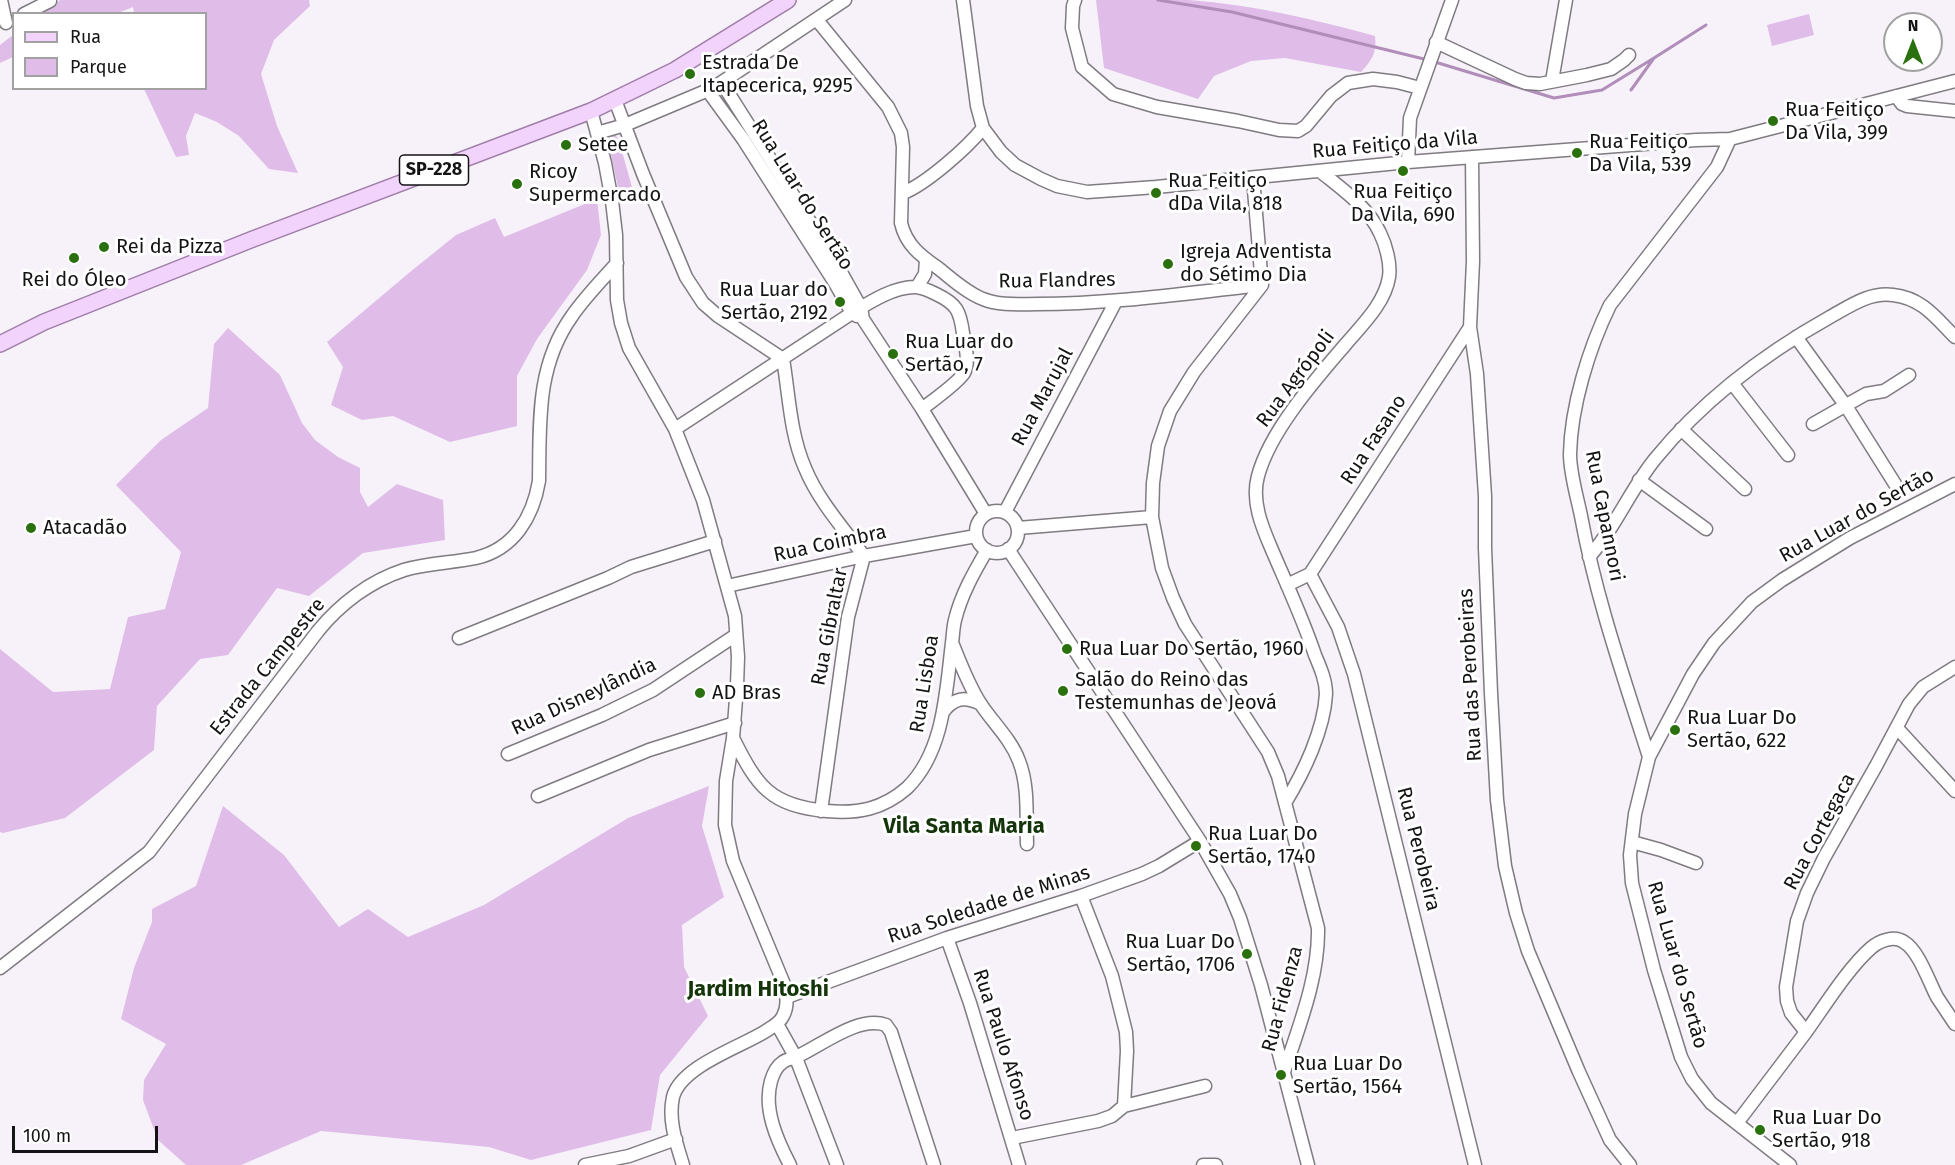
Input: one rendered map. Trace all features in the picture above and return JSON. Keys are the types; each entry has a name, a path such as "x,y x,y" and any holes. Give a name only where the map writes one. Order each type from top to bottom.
{"main road":[{"name":"SP-228","path":"0,344 44,322 280,228 591,111 675,70 788,0"},
{"name":"SP-228","path":"0,335 44,322"}],"street":[{"path":"1,0 7,24"},
{"path":"597,133 625,125 722,83 845,0"},
{"name":"Rua Feitiço da Vila","path":"963,0 977,106 984,128 1001,152 1015,165 1057,186 1087,192 1408,162 1730,139 1862,105 1899,100"},
{"path":"1075,0 1072,28 1082,67 1113,94 1157,108 1279,130 1298,131 1306,126 1331,96 1348,83 1373,79 1420,88"},
{"path":"1408,162 1410,118 1450,0"},
{"path":"1552,81 1566,0"},
{"path":"28,12 50,1"},
{"name":"Rua Flandres","path":"817,20 888,107 896,121 903,147 901,223 903,234 911,247 926,260 982,299 995,303 1061,304 1262,285"},
{"path":"1436,42 1515,79 1540,84 1611,69 1629,55"},
{"path":"1899,100 1955,81"},
{"name":"Rua Luar do Sertão","path":"722,83 763,159"},
{"name":"Rua Luar do Sertão","path":"708,90 763,159 833,258 859,314 922,409 986,514"},
{"path":"615,100 686,277 703,303 718,316 783,359"},
{"path":"1899,100 1907,106 1955,111"},
{"path":"591,111 605,163 612,201 616,235 617,300 621,323 629,348 675,429 703,500 735,616 737,686 735,723 724,811 728,842 746,894 784,984 786,997 786,1008 777,1024 695,1069 685,1077 674,1094 671,1108 672,1125 683,1165"},
{"path":"903,192 917,186 984,128"},
{"name":"Rua Capannori","path":"1649,757 1589,557 1570,454 1575,404 1602,322 1610,305 1717,167 1730,139"},
{"name":"Rua das Perobeiras","path":"1472,157 1473,261 1470,327 1477,374 1484,484 1497,800 1505,866 1528,951 1574,1062 1610,1140 1630,1165"},
{"name":"Rua Agrópoli","path":"1285,803 1299,780 1323,719 1326,692 1324,678 1306,627 1264,533 1257,510 1257,478 1262,462 1286,419 1373,312 1385,290 1389,276 1388,258 1380,232 1360,205 1321,171"},
{"path":"1253,178 1262,285"},
{"path":"917,287 925,273 926,260"},
{"name":"Estrada Campestre","path":"0,968 149,852 330,616 369,586 402,571 494,552 510,541 522,528 534,503 539,481 540,402 545,375 554,348 572,316 617,263"},
{"name":"Rua Fidenza","path":"1262,285 1194,372 1170,411 1158,446 1153,483 1152,517 1162,568 1181,615 1200,649 1268,752 1278,776 1318,928 1318,948 1310,989 1284,1072"},
{"path":"953,304 959,297 961,286"},
{"path":"675,429 783,359 896,291 917,287 926,289 953,304 961,320 966,358 966,367 961,378 922,409"},
{"path":"1589,557 1608,534 1640,480 1682,429 1732,383 1763,358 1796,337 1865,298 1889,294 1923,304 1955,337"},
{"name":"Rua Marujal","path":"1005,512 1116,300"},
{"name":"Rua Fasano","path":"1310,574 1470,327"},
{"path":"1796,337 1845,406 1895,483"},
{"name":"Rua Gibraltar","path":"783,359 796,444 804,466 812,483 864,556 848,617 821,811"},
{"path":"1813,424 1866,394 1884,391 1909,375"},
{"path":"1732,383 1788,455"},
{"path":"1682,429 1745,489"},
{"path":"1640,480 1706,530"},
{"name":"Rua Luar do Sertão","path":"1790,1165 1711,1103 1692,1079 1681,1057 1654,970 1632,884 1630,855 1635,814 1649,757 1693,674 1714,643 1752,602 1782,580 1850,538 1955,484"},
{"path":"995,511 1005,512 1012,517 1018,528 1016,540 1008,549 998,552 987,550 976,536 976,528 986,514 995,511"},
{"path":"1018,528 1152,517"},
{"name":"Rua Coimbra","path":"727,586 864,556 976,536"},
{"path":"459,638 631,567 715,541"},
{"path":"1008,549 1200,841 1230,894 1262,985 1308,1165"},
{"name":"Rua Lisboa","path":"733,738 758,782 772,796 790,805 843,813 879,807 899,795 919,774 931,754 942,714 954,621 971,576 987,550"},
{"path":"1287,585 1310,574"},
{"name":"Rua Perobeira","path":"1310,574 1338,627 1354,674 1475,1165"},
{"name":"Rua Disneylândia","path":"508,754 602,715 653,690 736,634"},
{"path":"952,644 981,704 1020,762 1026,801 1027,844"},
{"name":"Rua Cortegaca","path":"1806,1032 1791,1013 1786,1000 1785,987 1797,921 1807,892 1909,704 1923,687 1955,667"},
{"path":"942,714 952,701 962,698 981,704"},
{"path":"538,796 649,750 735,723"},
{"path":"1897,728 1955,790"},
{"name":"Rua Soledade de Minas","path":"786,997 946,938 1081,896 1142,874 1200,841"},
{"path":"1632,842 1696,863"},
{"path":"1081,896 1112,976 1125,1032 1127,1051 1124,1106"},
{"name":"Rua Paulo Afonso","path":"946,938 970,1003 1019,1165"},
{"path":"1737,1123 1858,961 1872,947 1884,940 1895,939 1904,942 1913,951 1955,1024"},
{"path":"790,1165 778,1141 770,1110 768,1092 771,1078 777,1067 842,1032 875,1023 886,1025 891,1032 934,1165"},
{"path":"777,1024 837,1165"},
{"path":"1012,1138 1098,1121 1112,1116 1124,1106 1205,1086"},
{"path":"585,1165 629,1156 676,1139"},
{"path":"1204,1165 1216,1165"}],"green space":[{"path":"60,0 309,0 310,6 274,40 261,74 277,126 298,173 269,169 239,136 217,122 195,113 186,136 189,155 176,157 144,90 207,90 207,12 134,12 133,7 120,12 45,12"},
{"path":"1096,0 1189,0 1260,9 1375,36 1375,47 1371,60 1361,72 1285,58 1251,61 1214,76 1198,99 1104,68"},
{"path":"1809,14 1814,35 1772,46 1767,25"},
{"path":"12,36 12,57 0,63 0,45"},
{"path":"615,134 632,187 619,192 608,141 609,136"},
{"path":"597,199 601,235 587,270 537,339 517,376 517,426 450,442 393,416 362,420 331,405 343,367 327,342 456,235 495,218 504,237"},
{"path":"228,328 280,375 302,423 315,440 338,457 360,468 360,492 368,507 397,484 443,500 445,540 363,553 309,596 277,588 228,655 200,659 157,706 154,750 65,818 0,832 0,649 53,692 110,689 128,617 165,609 181,552 116,485 161,440 208,408 214,344"},
{"path":"709,786 702,826 724,897 682,925 684,967 708,1016 660,1075 651,1130 531,1160 489,1147 321,1131 241,1165 186,1165 158,1140 143,1100 144,1080 166,1044 121,1019 134,968 152,922 152,909 196,886 223,806 284,855 339,927 368,909 408,937 484,905 628,818"}],"waterway":[{"path":"1158,0 1232,12 1428,60"},
{"path":"1631,90 1654,58 1706,25"},
{"path":"1435,62 1554,98 1602,90 1654,58"}],"place":[{"name":"Estrada De Itapecerica, 9295","path":"690,74"},
{"name":"Rua Feitiço Da Vila, 399","path":"1773,121"},
{"name":"Setee","path":"566,145"},
{"name":"Rua Feitiço Da Vila, 539","path":"1577,153"},
{"name":"Rua Feitiço Da Vila, 690","path":"1403,171"},
{"name":"Ricoy Supermercado","path":"517,184"},
{"name":"Rua Feitiço dDa Vila, 818","path":"1156,193"},
{"name":"Rei da Pizza","path":"104,247"},
{"name":"Rei do Óleo","path":"74,258"},
{"name":"Igreja Adventista do Sétimo Dia","path":"1168,264"},
{"name":"Rua Luar do Sertão, 2192","path":"840,302"},
{"name":"Rua Luar do Sertão, 7","path":"893,354"},
{"name":"Atacadão","path":"31,528"},
{"name":"Rua Luar Do Sertão, 1960","path":"1067,649"},
{"name":"Salão do Reino das Testemunhas de Jeová","path":"1063,691"},
{"name":"AD Bras","path":"700,693"},
{"name":"Rua Luar Do Sertão, 622","path":"1675,730"},
{"name":"Rua Luar Do Sertão, 1740","path":"1196,846"},
{"name":"Rua Luar Do Sertão, 1706","path":"1247,954"},
{"name":"Rua Luar Do Sertão, 1564","path":"1281,1075"},
{"name":"Rua Luar Do Sertão, 918","path":"1760,1130"}],"district":[{"name":"Vila Santa Maria","path":"964,827"},
{"name":"Jardim Hitoshi","path":"758,990"}]}
